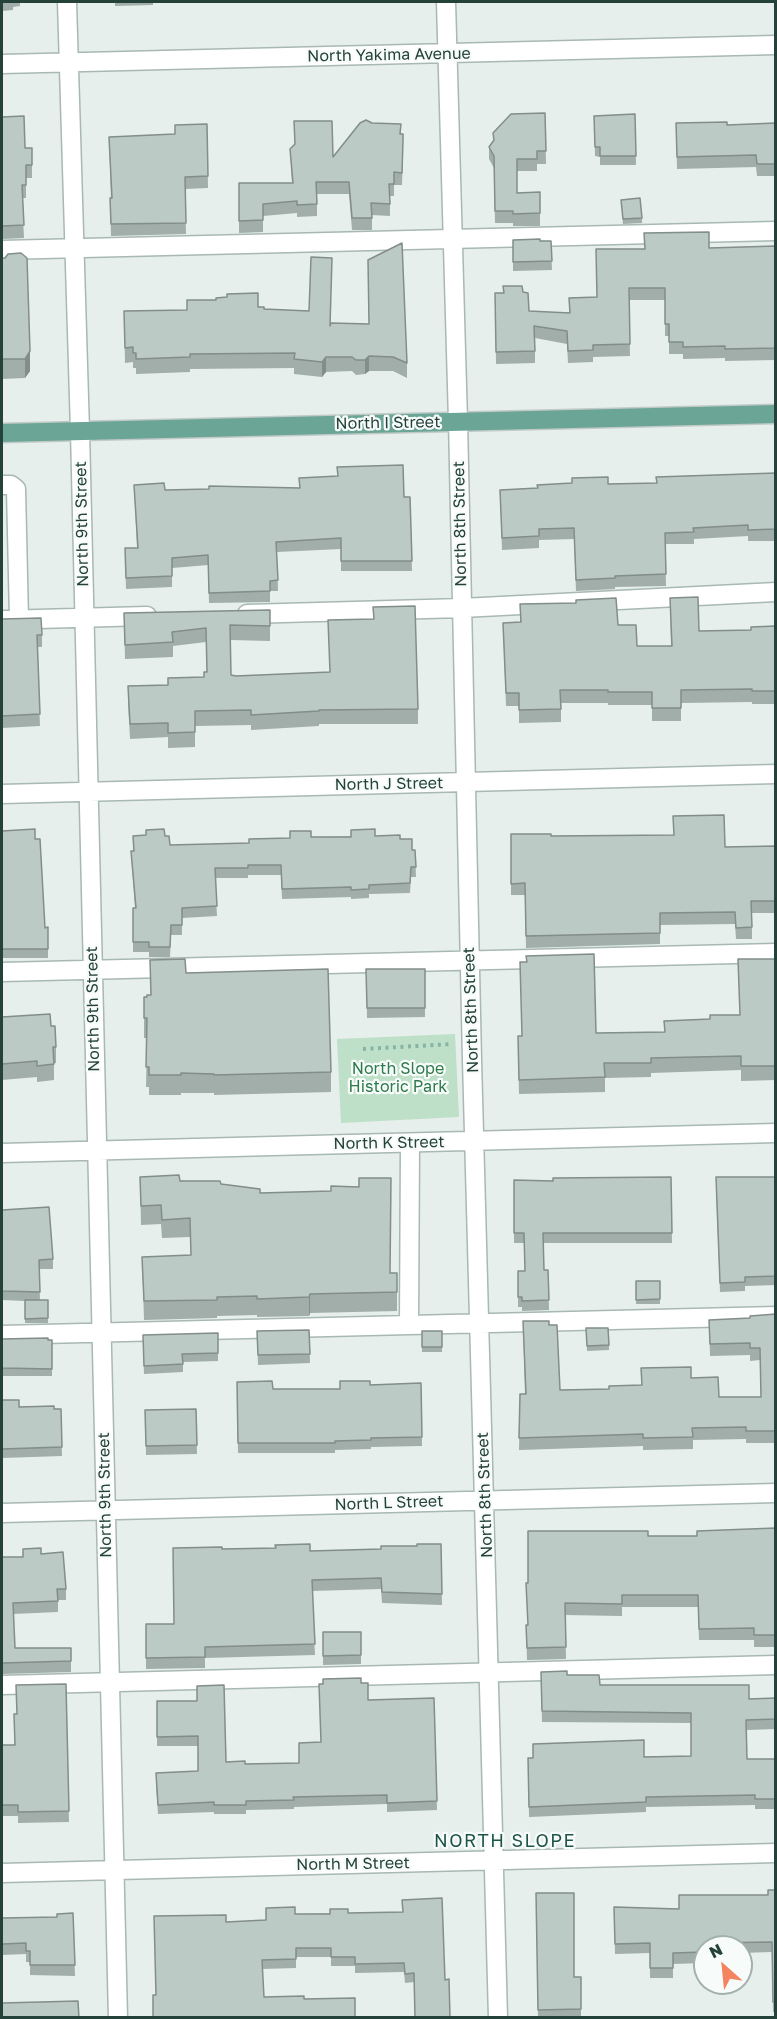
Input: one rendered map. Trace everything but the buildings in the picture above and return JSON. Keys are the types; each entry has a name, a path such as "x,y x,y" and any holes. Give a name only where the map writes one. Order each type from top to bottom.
{"main road":[{"name":"North I Street","path":"2,433 776,414"}],"street":[{"name":"North 9th Street","path":"67,2 80,431 118,2018"},
{"name":"North 8th Street","path":"446,2 458,421 471,1043 498,2018"},
{"name":"North Yakima Avenue","path":"2,64 776,45"},
{"path":"2,250 776,231"},
{"path":"2,485 11,485 16,489 10,620 166,616"},
{"path":"225,614 462,608 776,592"},
{"name":"North J Street","path":"2,794 776,774"},
{"path":"2,972 776,953"},
{"name":"North K Street","path":"2,1153 776,1133"},
{"path":"409,1325 410,1143"},
{"path":"2,1335 776,1316"},
{"name":"North L Street","path":"2,1513 776,1493"},
{"path":"2,1684 776,1665"},
{"name":"North M Street","path":"2,1873 776,1852"}],"path":[{"path":"363,1049 471,1043"}],"green space":[{"name":"North Slope Historic Park","path":"455,1034 459,1117 341,1123 337,1039"}],"district":[{"name":"NORTH SLOPE","path":"505,1841"}]}
